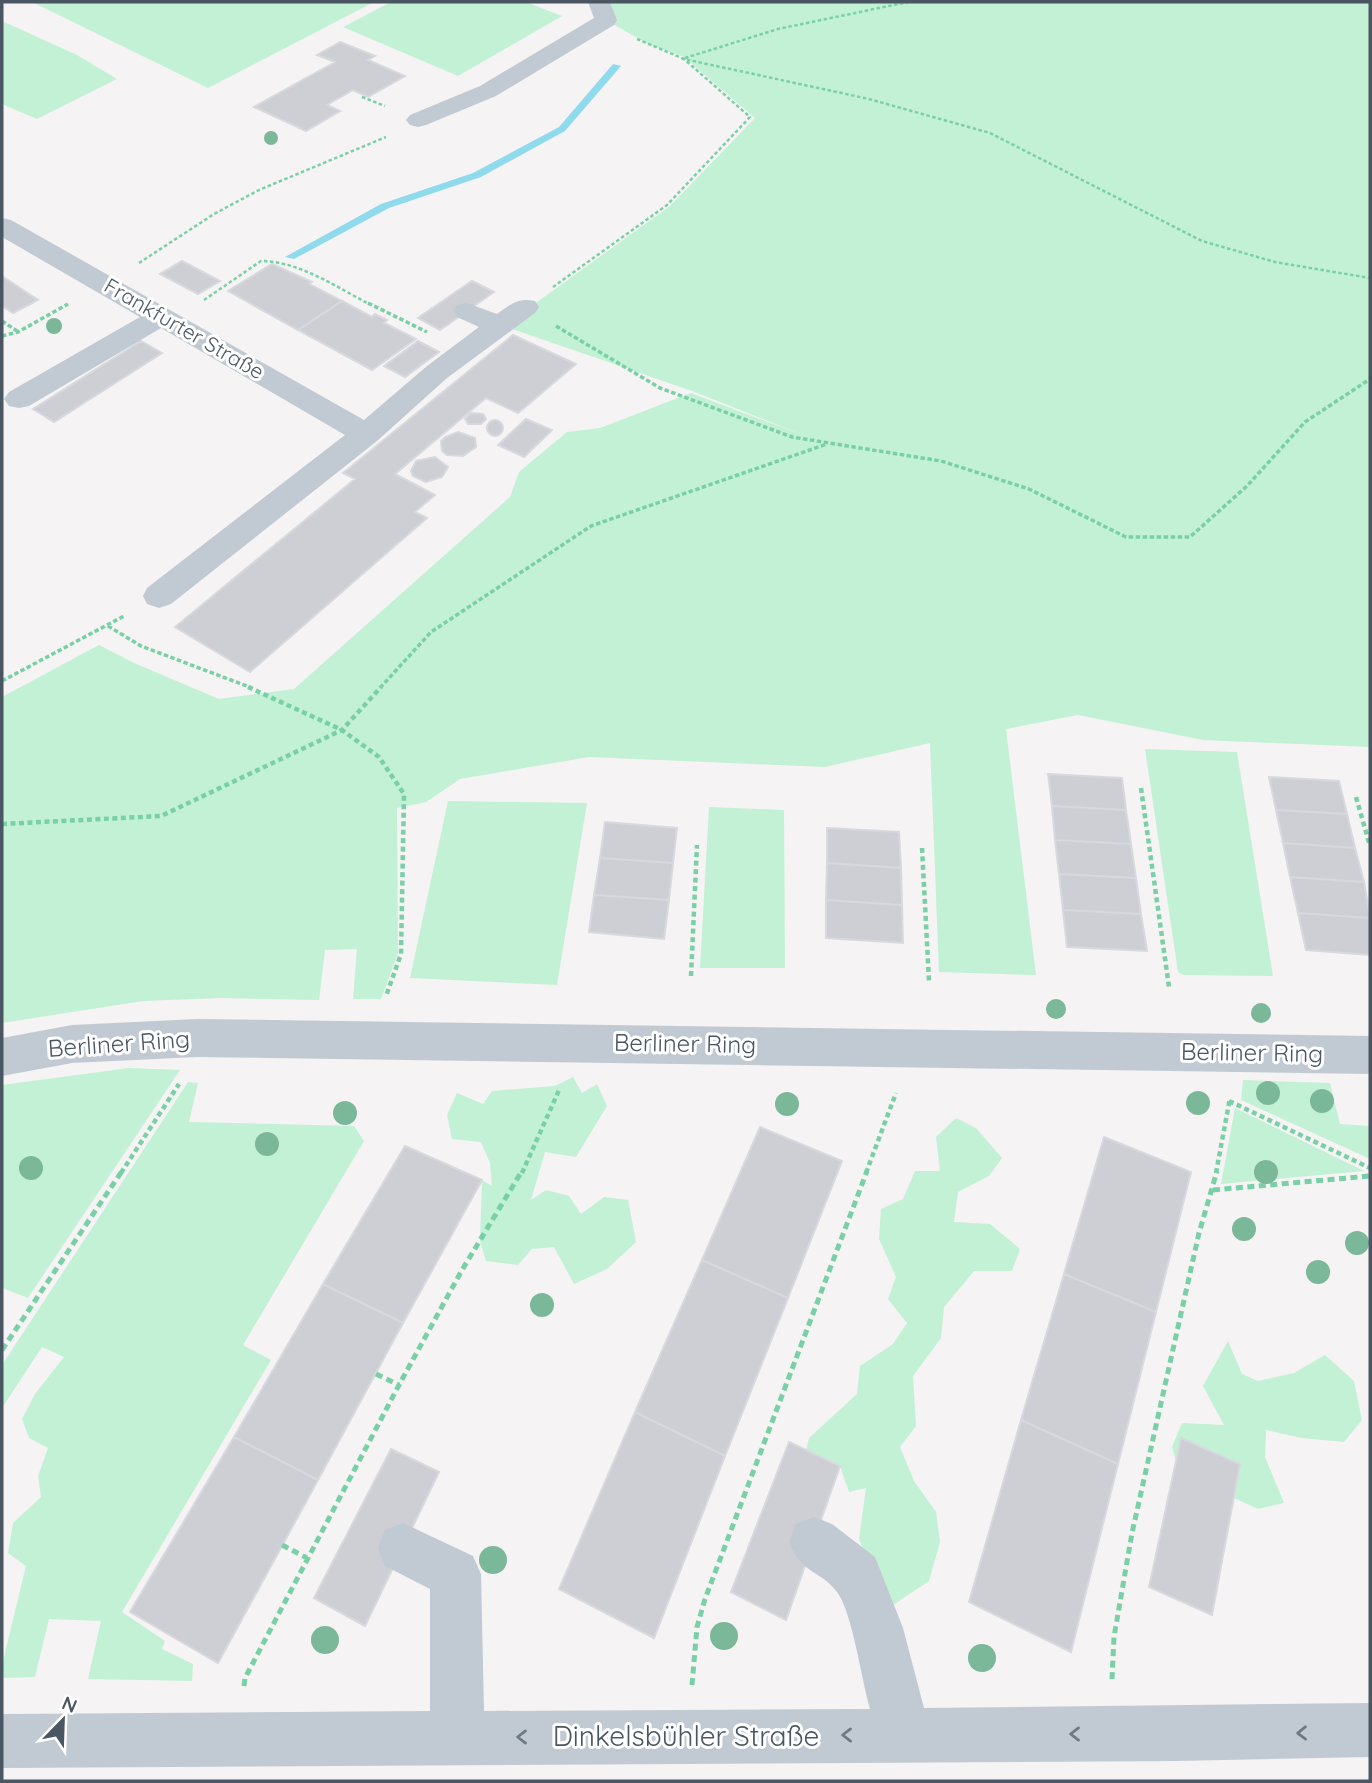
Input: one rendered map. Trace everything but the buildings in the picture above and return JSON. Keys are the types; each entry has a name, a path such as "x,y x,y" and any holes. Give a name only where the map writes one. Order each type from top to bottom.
{"street":[{"path":"418,120 488,91 603,11"},
{"name":"Frankfurter Straße","path":"2,226 366,434"},
{"path":"159,596 366,434 437,372 525,307"},
{"path":"467,311 499,326"},
{"path":"19,399 81,370 166,318"},
{"name":"Berliner Ring","path":"2,1057 72,1044 197,1038 1370,1055"},
{"path":"814,1542 857,1575 877,1628 888,1679 905,1735"},
{"path":"403,1548 455,1574 459,1698 454,1737"},
{"name":"Dinkelsbühler Straße","path":"2,1741 1214,1734 1370,1730"}],"path":[{"path":"684,59 778,29 908,2"},
{"path":"603,11 645,44 684,59 869,99 990,133 1202,241 1275,262 1370,278"},
{"path":"684,59 750,117 667,205 525,307 660,388 792,437 941,461 1029,489 1126,537 1190,537 1247,486 1305,422 1370,379"},
{"path":"104,283 214,214 259,190 402,130 418,120"},
{"path":"166,318 232,283 230,280 261,261 270,261 292,266 466,350"},
{"path":"2,336 18,332 78,298"},
{"path":"2,321 18,332"},
{"path":"2,824 161,816 342,730 431,632 591,526 829,443"},
{"path":"2,681 108,626 159,596"},
{"path":"108,626 141,646 275,697 342,730 379,757 404,794 401,954 385,999 379,1041"},
{"path":"1141,788 1169,987"},
{"path":"1356,797 1370,846"},
{"path":"691,976 697,845"},
{"path":"922,848 929,981"},
{"path":"2,1350 82,1233 187,1070 197,1038"},
{"path":"233,1740 245,1678 462,1269 520,1176 563,1082 568,1043"},
{"path":"693,1735 693,1661 697,1627 899,1087 897,1047"},
{"path":"1115,1733 1112,1701 1113,1647 1127,1559 1164,1382 1199,1233 1213,1190 1239,1053"},
{"path":"1229,1101 1370,1168"},
{"path":"1213,1190 1370,1176"},
{"path":"376,1374 399,1385"},
{"path":"282,1545 307,1558"}],"green space":[{"path":"32,2 374,2 208,88"},
{"path":"391,2 526,2 562,16 458,76 343,27"},
{"path":"599,2 1370,2 1370,747 1203,740 1078,715 1006,729 1036,975 939,972 930,743 825,767 589,757 460,779 426,802 397,808 398,953 381,999 353,999 357,949 325,950 319,1000 220,998 143,1001 2,1023 2,697 99,645 219,699 294,689 510,497 519,472 567,432 600,428 691,393 803,435 692,391 504,326 670,206 755,118 684,57 648,44 606,20"},
{"path":"2,21 77,55 117,79 37,119 2,104"},
{"path":"1145,749 1237,752 1273,976 1184,975 1178,972"},
{"path":"448,801 587,803 557,985 410,978"},
{"path":"709,807 784,810 785,968 700,968"},
{"path":"129,1068 180,1070 28,1298 2,1288 2,1085"},
{"path":"573,1077 582,1093 597,1084 607,1106 576,1157 545,1152 531,1200 546,1190 569,1196 581,1214 604,1197 628,1200 636,1242 607,1269 574,1284 554,1247 532,1249 518,1265 486,1261 480,1241 482,1180 492,1186 490,1163 481,1142 452,1139 447,1115 457,1093 483,1104 492,1091 555,1086"},
{"path":"1243,1080 1330,1083 1340,1124 1370,1126 1370,1159 1241,1100"},
{"path":"188,1082 198,1083 189,1122 354,1126 364,1141 243,1345 271,1360 122,1612 165,1641 162,1649 193,1664 192,1681 88,1679 101,1621 49,1619 35,1677 2,1678 2,1665 26,1566 8,1553 13,1523 41,1497 38,1476 48,1448 29,1438 22,1419 35,1394 64,1357 42,1347 2,1408 2,1365"},
{"path":"1235,1108 1364,1171 1221,1184"},
{"path":"956,1118 976,1128 1002,1158 989,1176 958,1192 954,1222 990,1224 1020,1249 1012,1271 974,1271 944,1307 941,1338 913,1376 916,1426 900,1447 914,1481 936,1512 940,1542 929,1581 893,1605 875,1577 859,1539 866,1488 849,1492 840,1466 806,1451 809,1438 857,1394 860,1366 893,1344 907,1323 888,1299 896,1277 879,1239 881,1209 903,1199 915,1171 940,1171 936,1137"},
{"path":"1228,1341 1242,1374 1258,1381 1294,1373 1325,1355 1354,1381 1362,1420 1344,1442 1302,1438 1266,1430 1265,1457 1284,1503 1258,1509 1234,1498 1240,1464 1182,1438 1177,1464 1172,1447 1182,1423 1224,1425 1203,1386"}],"waterway":[{"path":"290,257 385,206 477,175 562,129 616,66"}]}
